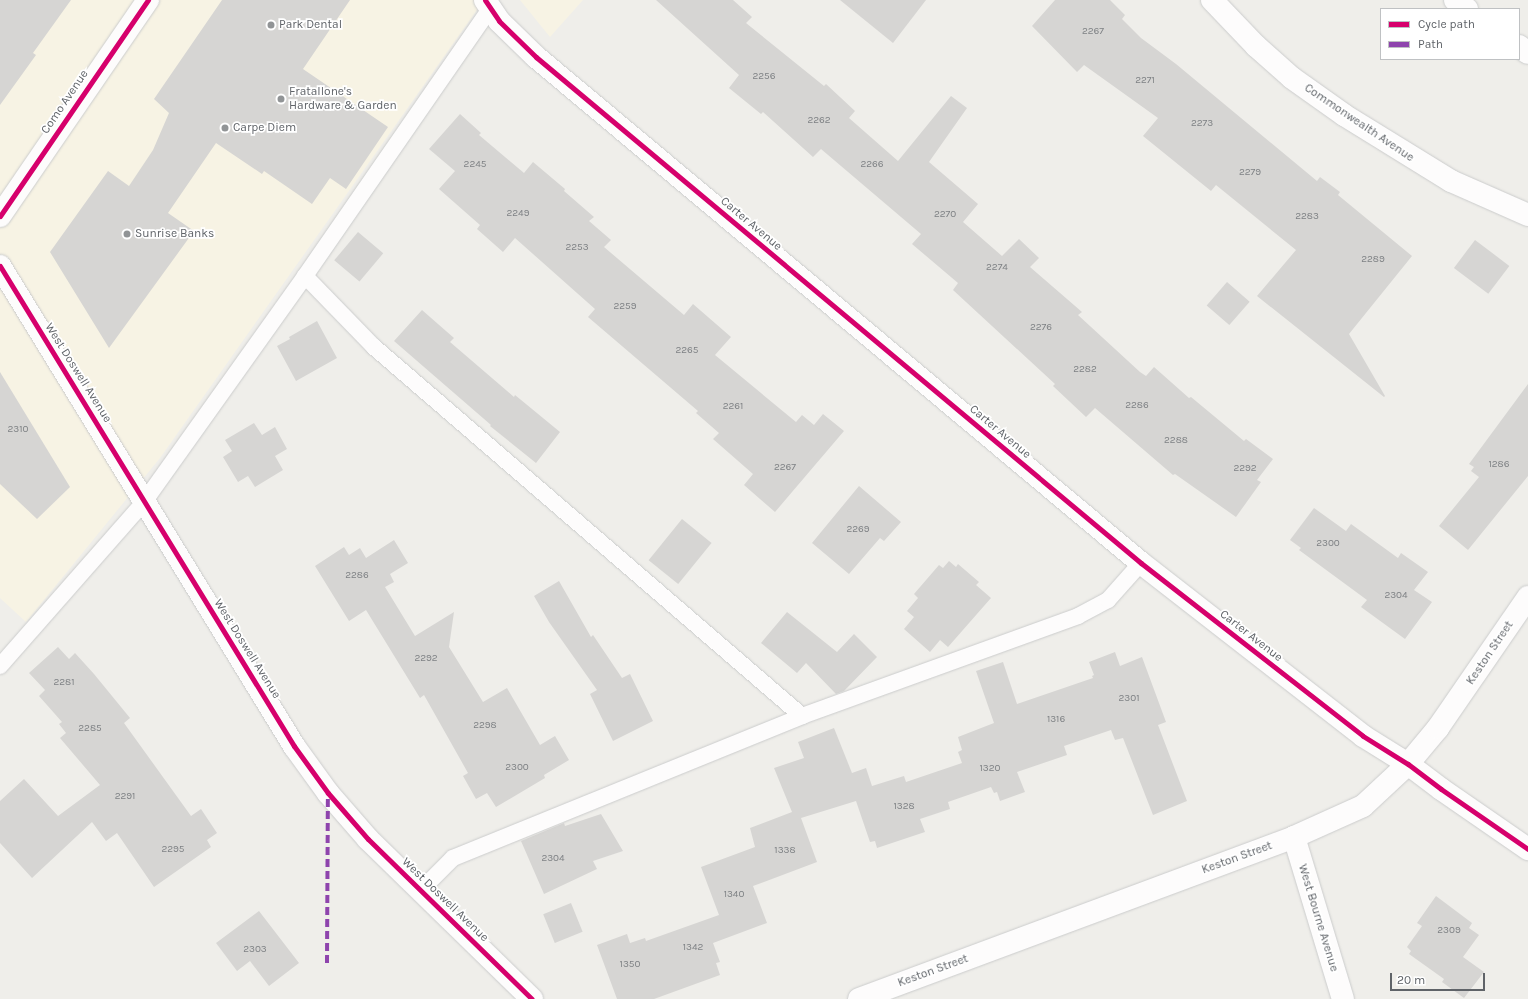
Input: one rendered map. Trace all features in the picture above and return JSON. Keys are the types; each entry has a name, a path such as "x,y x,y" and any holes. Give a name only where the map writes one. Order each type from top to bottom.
{"street":[{"name":"Como Avenue","path":"0,216 148,0"},
{"name":"Commonwealth Avenue","path":"1212,0 1256,46 1287,73 1344,115 1451,181 1528,215"},
{"path":"1455,0 1466,8"},
{"name":"Carter Avenue","path":"488,4 513,36 536,57 1141,563 1363,736 1408,764 1441,789 1528,849"},
{"path":"1520,47 1528,53"},
{"name":"West Doswell Avenue","path":"0,266 294,746 328,793 368,839 532,999"},
{"name":"Keston Street","path":"859,999 1294,837 1363,806 1408,764 1438,728 1528,597"},
{"name":"West Bourne Avenue","path":"1294,837 1343,999"}],"lane":[{"path":"0,666 144,502 305,276 488,4"},
{"path":"305,276 374,347 802,716"},
{"path":"421,890 453,858 802,716 1078,616 1108,600 1141,563"}],"shaded area":[{"path":"0,0 484,0 160,458 26,622 0,598"},
{"path":"520,0 583,0 550,37"}],"building":[{"path":"0,0 71,0 33,53 36,55 0,105"},
{"path":"222,0 350,0 303,69 388,127 346,189 330,178 312,204 264,171 262,174 216,143 168,213 194,231 109,348 50,252 108,171 129,186 153,150 169,113 154,99"},
{"path":"656,0 733,0 752,17 746,23 824,86 826,84 855,111 849,118 898,161 951,96 967,108 929,162 978,204 963,222 1002,256 1019,239 1039,258 1030,267 1082,312 1078,315 1140,372 1146,376 1154,367 1189,398 1191,397 1244,441 1246,439 1273,459 1257,480 1261,482 1236,517 1175,474 1173,475 1095,408 1086,417 1053,386 1055,384 953,290 958,283 912,244 921,234 821,149 813,157 763,112 761,114 729,88 739,75"},
{"path":"840,0 926,0 893,43"},
{"path":"1055,0 1110,0 1125,15 1122,19 1141,38 1176,64 1317,181 1320,177 1340,192 1338,195 1412,256 1349,334 1385,396 1384,397 1257,296 1296,250 1216,185 1211,191 1143,136 1158,118 1084,65 1077,72 1032,26"},
{"path":"460,114 481,133 479,135 524,173 533,162 565,189 564,191 594,217 589,221 611,240 604,247 684,315 693,304 731,337 715,355 796,422 802,415 814,425 823,414 844,431 775,512 744,485 753,474 713,439 719,433 696,413 698,411 588,317 595,309 515,238 503,252 477,229 480,225 439,189 455,171 429,149"},
{"path":"358,232 383,253 359,282 334,260"},
{"path":"1475,240 1509,266 1488,294 1454,268"},
{"path":"1227,282 1250,302 1229,325 1207,305"},
{"path":"422,310 454,338 450,342 514,397 515,395 560,432 536,463 490,426 491,425 394,341"},
{"path":"317,321 337,358 296,381 277,346 290,339 289,337"},
{"path":"0,372 70,487 37,519 0,484"},
{"path":"1528,384 1528,476 1468,550 1439,526 1479,477 1471,471 1474,467 1469,464"},
{"path":"254,423 262,435 275,427 287,449 275,456 283,470 255,487 248,476 238,482 223,457 232,451 225,440"},
{"path":"859,486 901,522 884,541 880,538 849,574 812,543"},
{"path":"1314,508 1346,531 1351,524 1398,558 1401,553 1428,572 1414,590 1432,602 1405,639 1361,607 1367,600 1299,550 1301,548 1290,540"},
{"path":"682,519 712,543 678,584 649,560"},
{"path":"394,540 408,563 390,574 394,582 385,587 415,636 454,612 449,647 483,702 507,688 540,745 555,736 569,760 544,775 545,778 496,807 487,793 476,799 463,776 468,773 424,695 420,698 366,610 349,621 315,566 344,547 349,555 360,548 366,558"},
{"path":"949,561 956,567 958,564 979,582 976,585 991,598 948,647 940,640 930,652 904,629 914,617 907,611 918,598 914,594 939,565 943,568"},
{"path":"559,581 591,637 593,635 622,678 630,674 653,721 613,741 590,694 597,690 549,622 534,596"},
{"path":"787,612 837,652 854,634 877,657 844,691 836,694 806,663 797,673 761,643"},
{"path":"58,647 69,659 75,653 94,674 130,718 124,723 191,816 201,809 217,833 207,840 211,847 154,887 117,833 106,841 92,822 32,878 0,843 0,801 24,779 58,816 100,785 60,738 66,733 59,724 62,722 39,696 45,690 29,673"},
{"path":"1115,652 1120,666 1142,657 1166,722 1158,725 1187,801 1153,815 1123,738 1115,740 1111,730 1064,746 1067,755 1017,772 1025,792 1000,801 997,792 994,793 991,787 948,802 950,809 920,819 925,832 877,848 875,841 870,842 856,801 801,818 817,862 753,886 767,923 713,943 720,962 716,963 720,975 654,999 617,999 597,945 627,934 630,943 645,938 646,941 719,915 701,867 755,847 750,828 792,812 774,768 804,758 798,742 834,728 852,773 866,768 872,786 904,776 906,782 962,763 958,752 962,750 958,737 994,723 976,671 1003,662 1017,704 1093,678 1092,676 1094,675 1089,662"},
{"path":"601,814 623,851 593,861 597,869 544,894 521,841 564,823 565,826"},
{"path":"1436,896 1472,923 1469,928 1479,935 1463,957 1484,972 1464,998 1442,982 1444,979 1409,954 1411,951 1407,947 1422,926 1417,923"},
{"path":"571,903 583,932 555,943 543,914"},
{"path":"259,911 299,963 269,986 250,961 237,971 216,943"}],"marked path":[{"path":"327,963 328,793"}],"cycle path":[{"path":"0,216 148,0"},
{"path":"485,0 499,21 536,57 1141,563 1363,736 1408,764 1441,789 1528,849"},
{"path":"0,266 294,746 328,793 368,839 532,999"}],"place":[{"name":"Park Dental","path":"271,25"},
{"name":"Fratallone's Hardware & Garden","path":"281,99"},
{"name":"Carpe Diem","path":"225,128"},
{"name":"Sunrise Banks","path":"127,234"}]}
